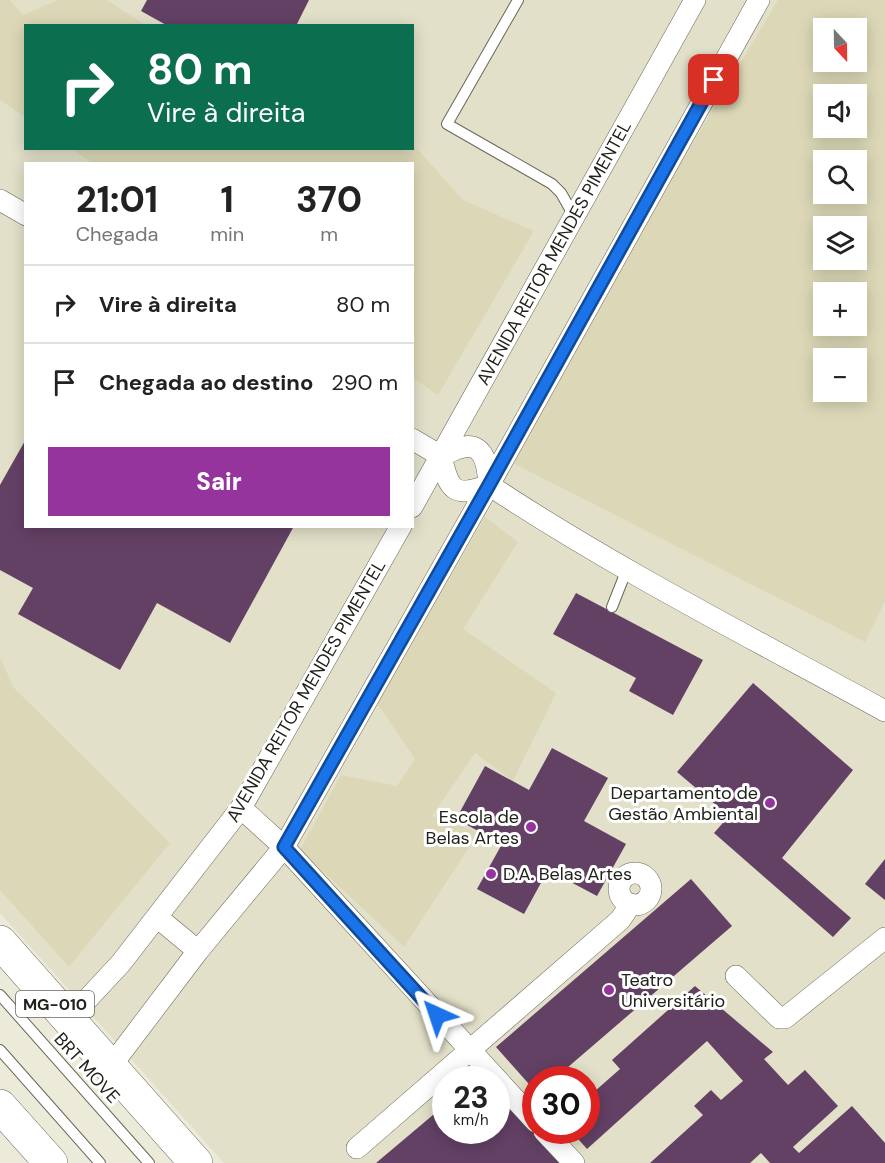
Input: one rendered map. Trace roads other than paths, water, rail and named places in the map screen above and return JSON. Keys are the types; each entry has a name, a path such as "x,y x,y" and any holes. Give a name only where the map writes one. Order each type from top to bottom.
{"highway":[{"name":"MG-010","path":"0,942 196,1163"},
{"path":"0,1106 51,1163"}],"street":[{"name":"AVENIDA REITOR MENDES PIMENTEL","path":"414,503 695,0"},
{"path":"111,1066 198,951 284,847 759,0"},
{"path":"0,200 24,214"},
{"path":"414,440 441,456 448,480 459,491 467,492 489,485"},
{"path":"441,456 463,447 477,450 485,458 488,466 489,485"},
{"path":"489,485 530,513 627,569 885,711"},
{"name":"AVENIDA REITOR MENDES PIMENTEL","path":"69,1019 121,963 241,808 400,528"},
{"path":"241,808 284,847 522,1107"},
{"path":"357,1148 620,920 630,904"},
{"path":"156,917 198,951"},
{"path":"736,976 779,1018 785,1018 885,938"},
{"path":"556,1144 574,1163"}],"lane":[{"path":"518,0 447,124 552,184 561,193 574,216"},
{"path":"612,607 627,569"},
{"name":"BRT MOVE","path":"0,995 149,1163"},
{"path":"0,1050 100,1163"}],"place":[{"name":"Departamento de Gestão Ambiental","path":"770,803"},
{"name":"Escola de Belas Artes","path":"531,827"},
{"name":"D.A. Belas Artes","path":"491,874"},
{"name":"Teatro Universitário","path":"609,990"}]}
